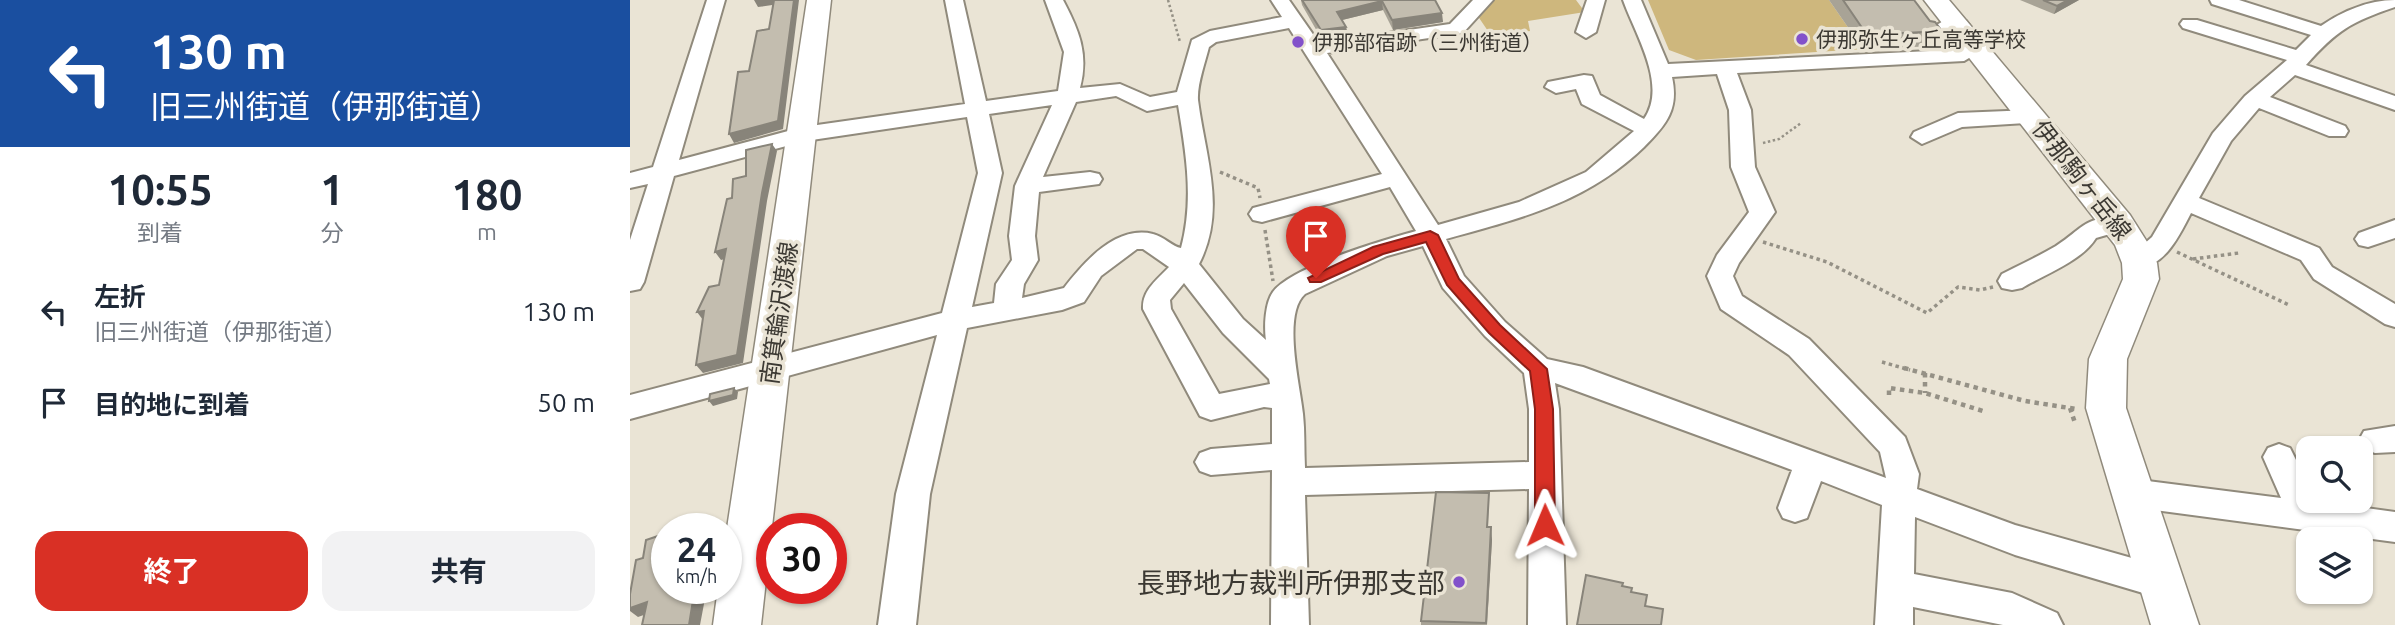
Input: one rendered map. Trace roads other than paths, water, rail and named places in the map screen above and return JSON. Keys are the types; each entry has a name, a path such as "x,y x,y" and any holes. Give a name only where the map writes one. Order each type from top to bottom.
{"main road":[{"name":"南箕輪沢渡線","path":"737,625 819,0"},
{"name":"伊那駒ヶ岳線","path":"1939,19 2032,117 2118,223 2157,253 2109,356 2104,381 2091,416 2132,493 2175,625"}],"street":[{"path":"630,282 716,0"},
{"path":"897,625 913,494 990,173 954,0"},
{"path":"1007,309 1010,284 1025,260 1022,236 1027,186 1066,96 1075,63 1070,31 1054,0"},
{"path":"1280,0 1354,109 1430,235 1452,281 1494,329 1538,369 1572,375 2015,540 2160,582"},
{"path":"1313,50 1370,38 1456,29 1484,0"},
{"path":"1586,32 1591,8 1596,0"},
{"path":"1290,625 1290,469 1279,330 1284,297 1295,287 1378,250 1528,208 1572,188 1615,162 1648,130 1663,108 1665,94 1660,71 1632,0"},
{"path":"2220,0 2324,33"},
{"path":"2157,253 2221,138 2255,99 2296,63 2324,33 2347,17 2388,8"},
{"path":"1660,71 1964,55 1939,19"},
{"path":"1283,386 1264,395 1211,408 1157,309 1156,298 1195,251 1201,211 1187,97 1199,44 1210,37 1294,21"},
{"path":"2190,24 2395,103"},
{"path":"1725,68 1740,110 1742,167 1762,212 1742,235 1720,276 1731,302 1799,347 1894,446 1903,474 1899,497 1894,625"},
{"path":"1556,87 1584,81 1590,99 1648,130"},
{"path":"630,181 803,134 1111,89 1120,90 1147,104 1187,97"},
{"path":"2255,99 2337,131"},
{"path":"1922,137 1958,120 2032,117"},
{"path":"1262,214 1396,178"},
{"path":"1027,186 1090,179"},
{"path":"2184,201 2310,254 2323,273 2395,317"},
{"path":"2012,281 2065,252 2098,226 2118,223"},
{"path":"2368,239 2395,228"},
{"path":"630,407 954,320 1074,295 1093,270 1131,241 1149,241 1185,265 1283,386"},
{"path":"1538,369 1544,409 1547,625"},
{"path":"2279,457 2307,517"},
{"path":"1211,462 1290,469 1544,475"},
{"path":"1795,508 1810,464"},
{"path":"2132,493 2395,527"},
{"path":"1896,587 2012,610 2044,625"}],"place":[{"name":"伊那弥生ヶ丘高等学校","path":"1802,39"},
{"name":"伊那部宿跡（三州街道）","path":"1298,42"},
{"name":"長野地方裁判所伊那支部","path":"1459,582"}]}
